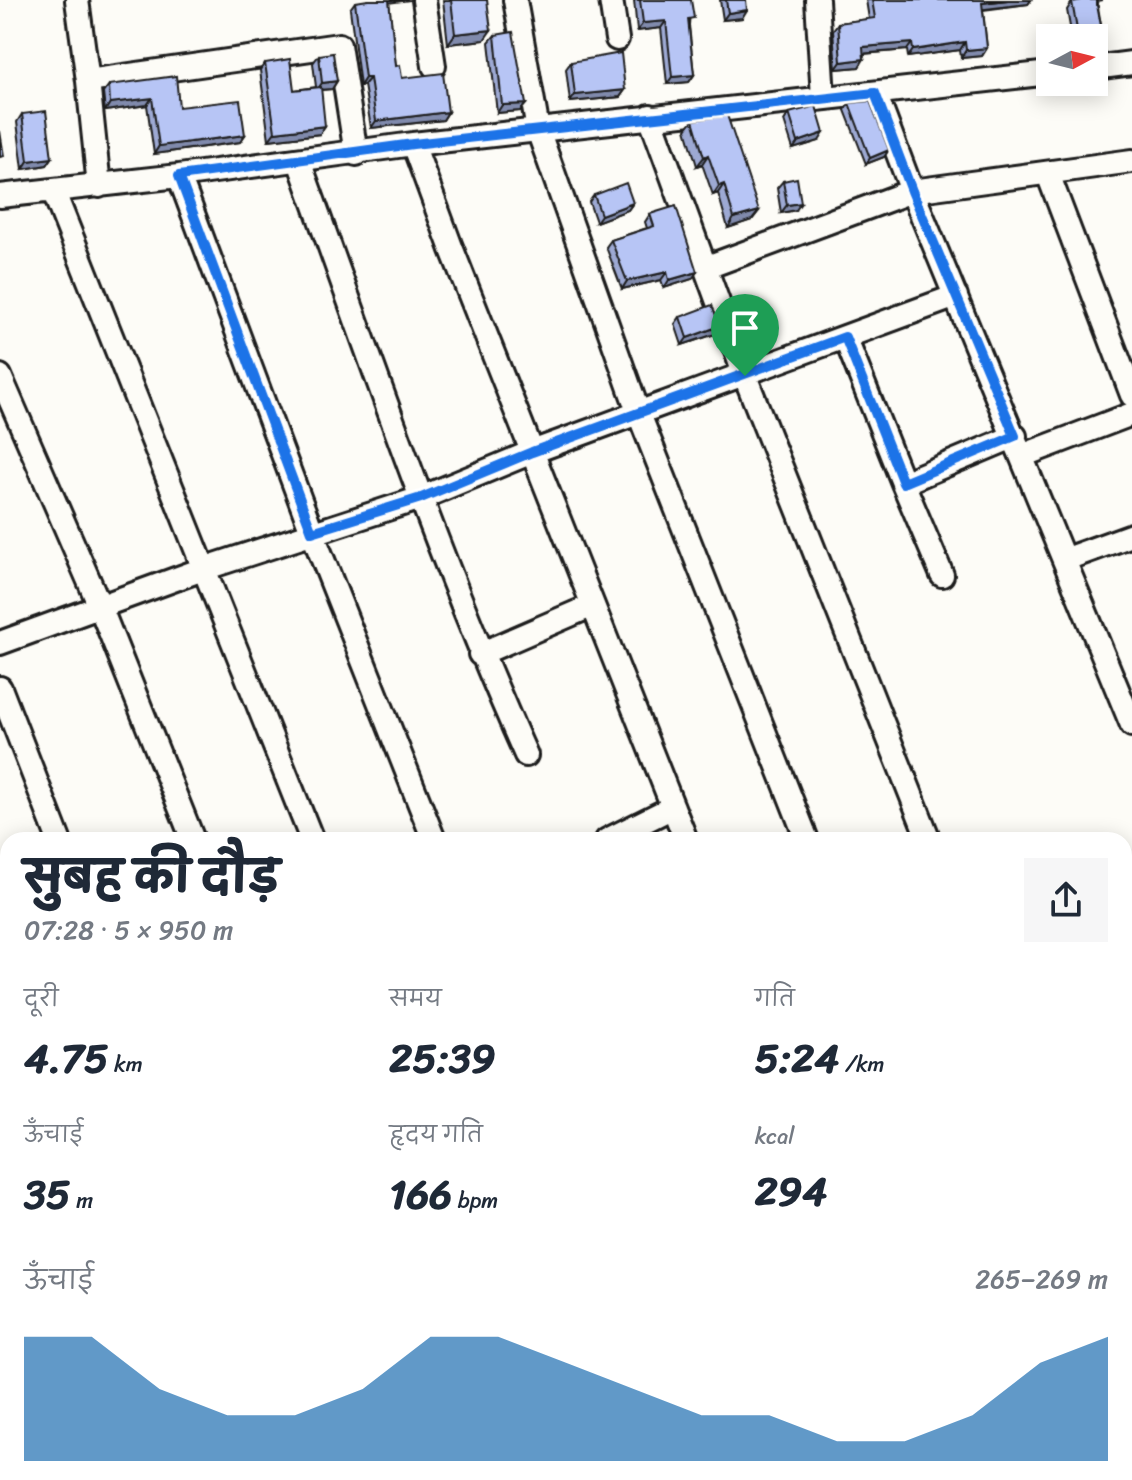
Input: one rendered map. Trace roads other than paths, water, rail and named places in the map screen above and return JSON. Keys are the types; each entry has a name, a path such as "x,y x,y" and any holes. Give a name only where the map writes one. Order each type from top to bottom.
{"street":[{"path":"77,0 99,186"},
{"path":"424,0 434,66"},
{"path":"515,0 538,130 639,414 804,832"},
{"path":"611,0 617,39"},
{"path":"817,0 823,97"},
{"path":"88,81 339,45 356,154"},
{"path":"1108,66 1132,63"},
{"path":"0,196 650,116 1036,75"},
{"path":"875,93 912,191 1132,725"},
{"path":"650,116 745,376 926,832"},
{"path":"413,144 591,606 683,832"},
{"path":"299,161 480,654 526,755"},
{"path":"707,267 912,191 1132,161"},
{"path":"1048,174 1132,395"},
{"path":"179,176 312,532 431,832"},
{"path":"53,190 309,832"},
{"path":"0,643 99,604 421,498 532,452 956,296"},
{"path":"845,337 942,575"},
{"path":"0,376 99,604 190,832"},
{"path":"903,483 1132,414"},
{"path":"1066,559 1132,535"},
{"path":"480,654 591,606"},
{"path":"0,688 56,832"},
{"path":"623,832 673,807"}]}
